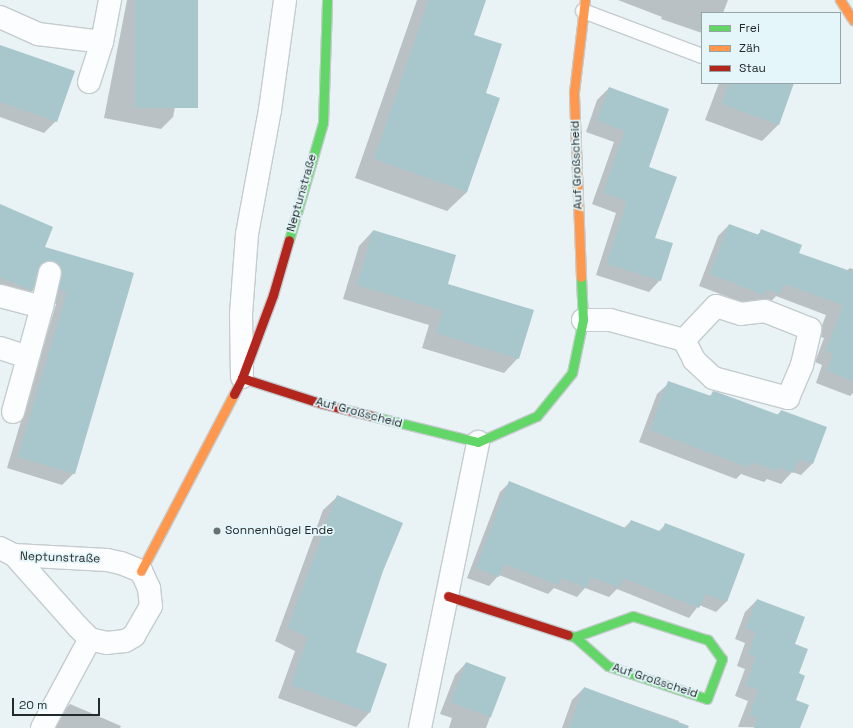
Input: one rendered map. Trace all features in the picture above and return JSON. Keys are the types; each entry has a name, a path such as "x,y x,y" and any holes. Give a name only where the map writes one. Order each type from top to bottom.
{"street":[{"path":"89,82 102,42 110,0"},
{"name":"Neptunstraße","path":"242,378 241,314 247,234 270,110 286,0"},
{"name":"Neptunstraße","path":"7,551 107,560 121,563 141,571 242,378 272,295 323,123 327,0"},
{"path":"840,0 853,20"},
{"name":"Auf Großscheid","path":"242,378 323,404 478,442 537,416 572,374 583,320 574,92 584,6"},
{"path":"0,17 38,34 102,42"},
{"path":"13,412 50,273"},
{"path":"0,296 42,307"},
{"path":"583,320 610,320 684,340 694,360 713,378 788,398 802,365 810,328 765,311 741,314 716,306 684,340"},
{"path":"0,348 28,356"},
{"path":"420,728 448,596 478,442"},
{"name":"Neptunstraße","path":"7,551 90,639"},
{"path":"42,728 90,639 107,643 125,641 134,636 151,606 149,588 141,571"},
{"name":"Auf Großscheid","path":"448,596 575,637 608,666 707,699 722,659 708,640 633,616 575,637"}],"lane":[{"name":"Auf Großscheid","path":"584,6 701,56"}],"building":[{"path":"135,0 198,0 198,108 135,108"},
{"path":"429,0 486,0 474,35 502,44 486,93 500,98 467,192 374,159"},
{"path":"0,45 75,71 57,122 0,102"},
{"path":"729,84 794,84 779,125 722,104"},
{"path":"609,87 669,109 649,167 677,177 655,238 673,243 661,281 607,264 627,201 603,193 625,131 597,121"},
{"path":"0,204 53,227 45,247 134,273 75,474 18,457 67,292 59,289 62,270 58,264 52,261 46,261 41,265 33,291 0,277"},
{"path":"729,224 759,235 761,229 802,245 799,253 853,272 853,381 827,371 833,354 826,351 843,305 784,284 780,294 767,289 764,295 710,274"},
{"path":"373,230 456,255 448,284 534,310 519,359 436,333 443,311 357,285"},
{"path":"668,381 711,396 713,391 717,392 779,415 781,410 827,427 813,464 799,459 793,473 778,467 776,471 751,462 749,468 650,430"},
{"path":"509,481 628,529 631,520 662,532 665,523 745,554 727,602 705,594 699,608 623,578 620,588 591,577 587,588 561,578 558,585 504,564 499,577 476,568"},
{"path":"337,495 403,523 383,571 356,652 387,664 370,713 291,685 308,637 288,628"},
{"path":"757,599 805,617 795,644 808,649 799,673 805,676 796,700 809,705 800,728 754,728 758,718 749,715 759,690 746,685 756,657 748,654 756,632 746,628"},
{"path":"466,662 506,677 491,718 451,702"},
{"path":"584,687 689,726 688,728 569,728"}],"traffic: fast":[{"path":"289,240 323,123 327,0"},
{"path":"372,416 478,442 537,416 572,373 583,320 581,277"},
{"path":"568,635 575,637 608,666 707,699 722,659 708,640 633,616 575,637"}],"traffic: slow":[{"path":"581,277 574,92 585,0"},
{"path":"840,0 853,20"},
{"path":"141,571 234,394"}],"traffic: jam":[{"path":"234,394 242,378 273,295 289,240"},
{"path":"242,378 323,404 372,416"},
{"path":"448,596 568,635"}],"place":[{"name":"Sonnenhügel Ende","path":"217,531"}]}
